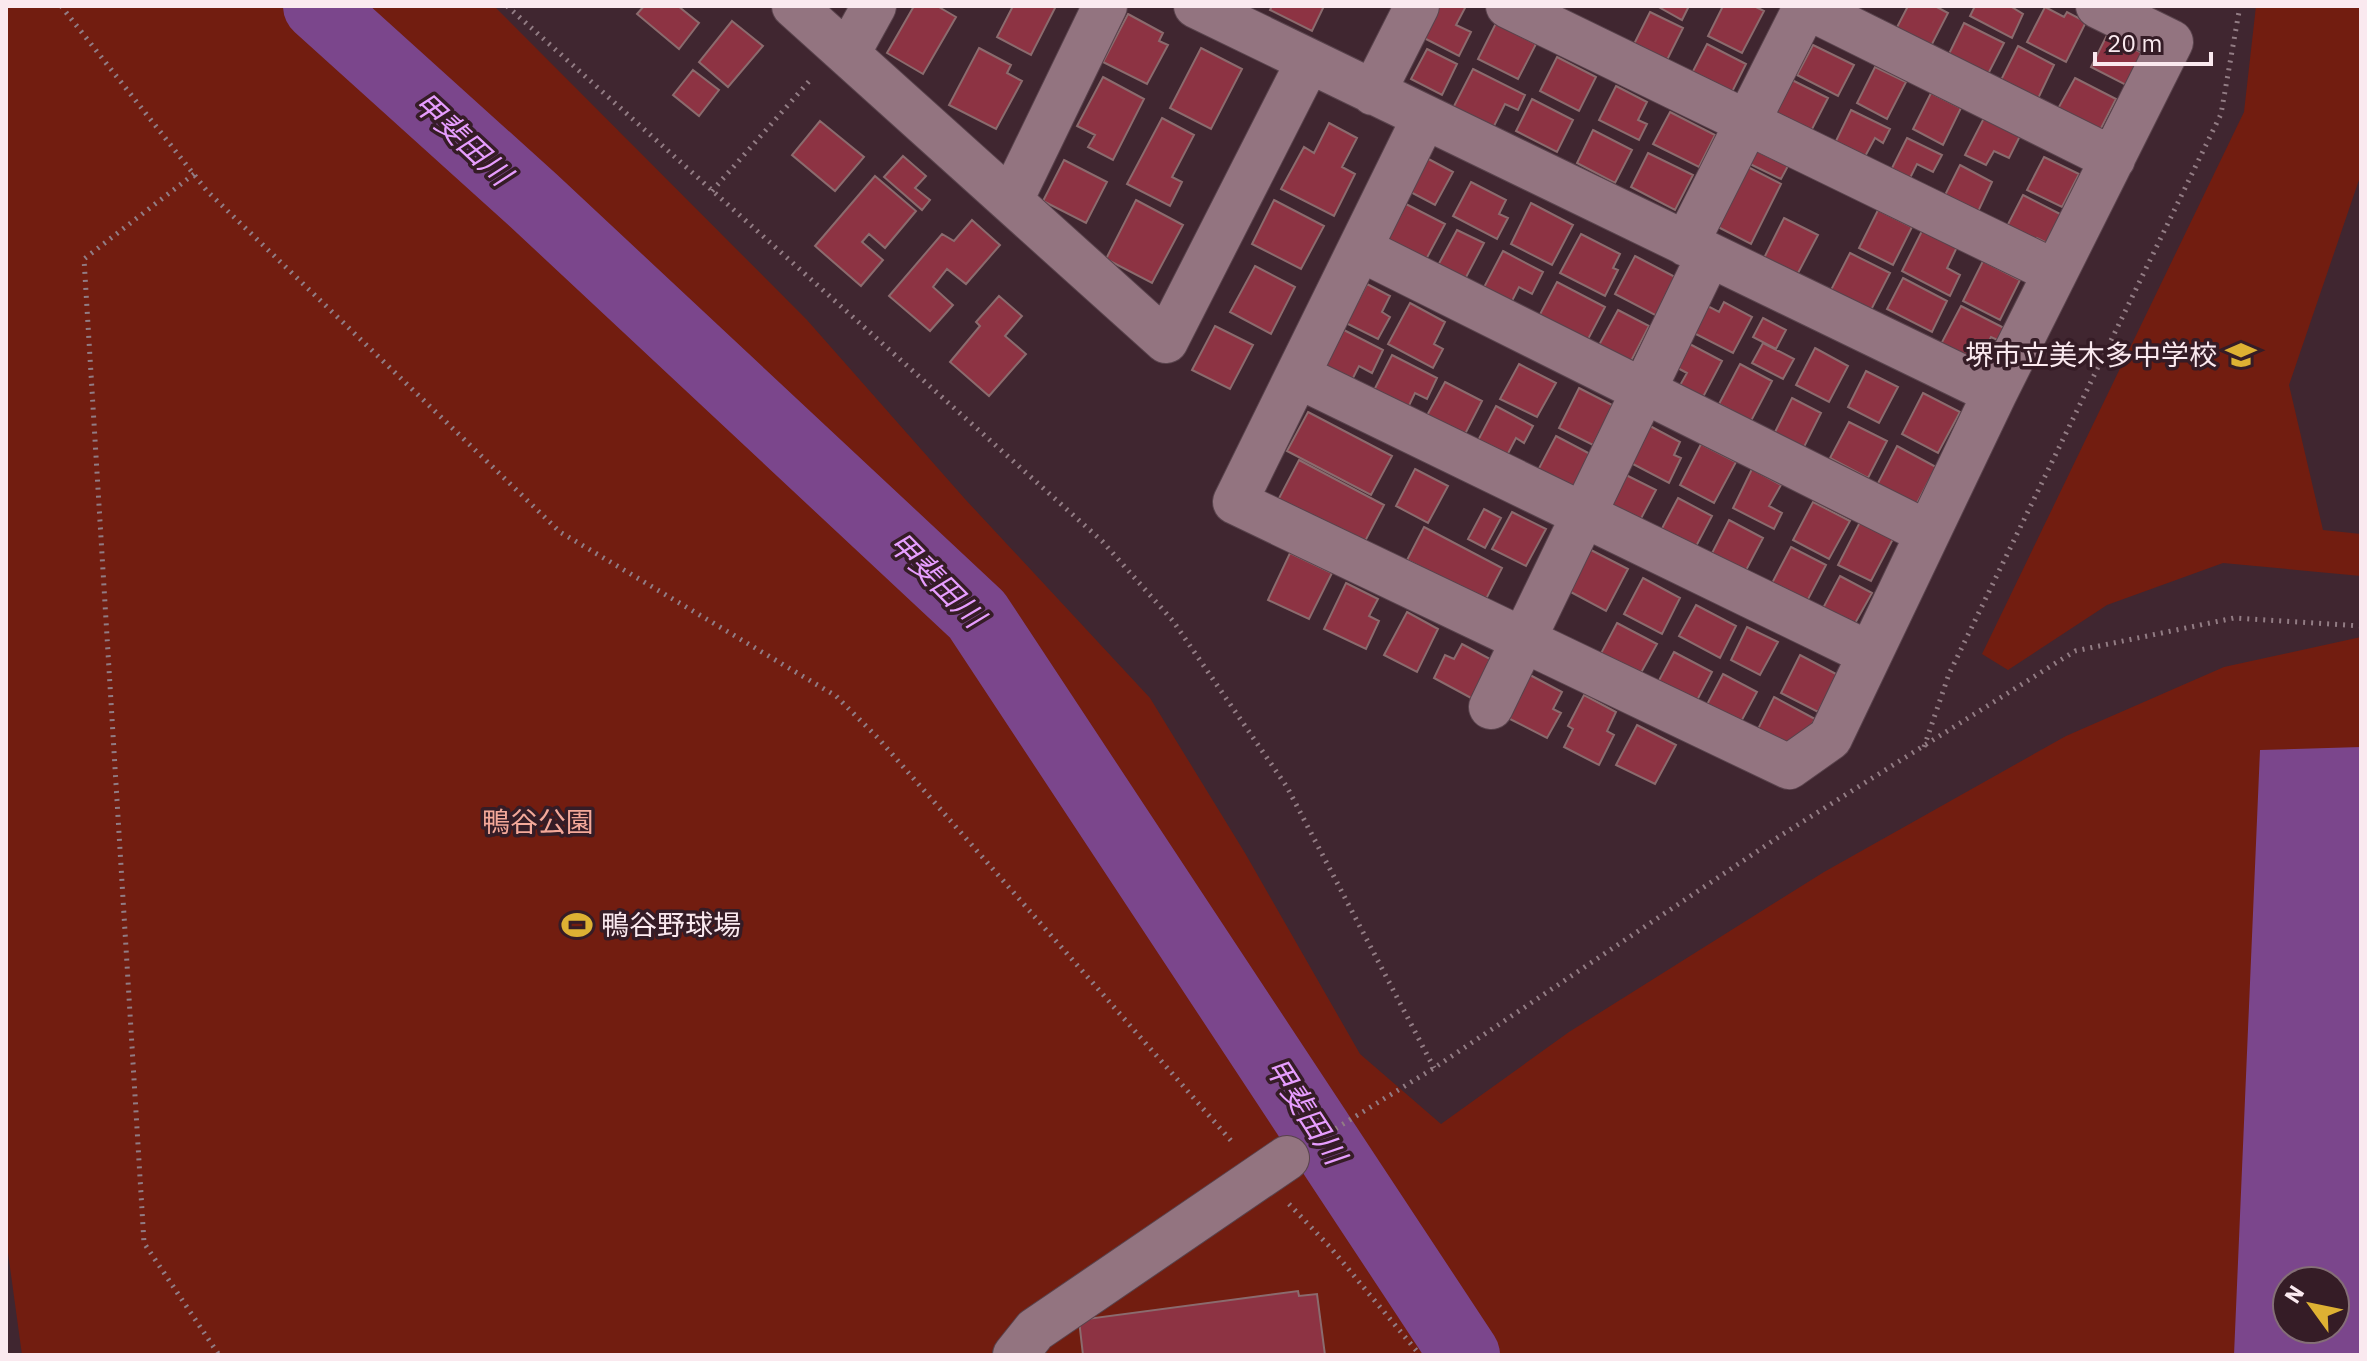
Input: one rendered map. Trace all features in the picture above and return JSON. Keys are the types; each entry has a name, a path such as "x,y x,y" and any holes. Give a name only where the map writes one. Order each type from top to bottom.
{"street":[{"path":"794,6 1166,341 1308,62"},
{"path":"844,50 874,6"},
{"path":"1011,200 1105,6"},
{"path":"1196,6 1995,393"},
{"path":"1373,93 1417,6"},
{"path":"1508,6 2055,272"},
{"path":"1491,707 1643,392 1748,121 1806,6 2113,159"},
{"path":"1424,118 1235,502 1789,767 1830,738 1995,393 2171,42 2098,6"},
{"path":"1360,249 1928,533"},
{"path":"1298,376 1870,654"},
{"path":"1015,1355 1035,1330 1273,1166"}],"path":[{"path":"61,6 218,202 560,532 836,696 1273,1166 1330,1247 1420,1355"},
{"path":"507,6 1102,541 1173,621 1287,787 1434,1068"},
{"path":"1924,748 1949,674 2221,114 2240,6"},
{"path":"712,191 844,50"},
{"path":"194,174 84,259 144,1243 219,1355"},
{"path":"1273,1166 1434,1068 1783,834 2075,651 2234,618 2361,626"}],"green space":[{"name":"鴨谷公園","path":"6,6 494,6 807,320 965,499 1150,698 1245,853 1360,1054 1441,1124 1569,1032 1824,872 2066,736 2224,667 2361,637 2361,1355 22,1355 6,1238"},
{"name":"堺市立美木多中学校","path":"2256,6 2361,6 2361,174 2289,385 2323,530 2361,534 2361,576 2223,563 2107,605 2008,670 1982,654 2244,112"}],"shaded area":[{"path":"2361,747 2361,1355 2234,1355 2260,750"}],"building":[{"path":"644,6 678,6 699,23 679,49 637,14"},
{"path":"914,6 937,6 956,17 923,74 887,53"},
{"path":"1013,6 1056,6 1031,55 997,37"},
{"path":"1272,6 1324,6 1312,31 1270,10"},
{"path":"1438,6 1466,6 1456,25 1471,32 1459,56 1422,37"},
{"path":"1657,6 1689,6 1682,20"},
{"path":"1723,6 1754,6 1764,11 1742,53 1708,36"},
{"path":"1908,6 1935,6 1948,13 1930,48 1895,31"},
{"path":"1975,6 2010,6 2023,14 2012,38 1970,16"},
{"path":"2045,7 2064,17 2067,12 2086,22 2066,62 2027,42"},
{"path":"1650,12 1683,28 1665,64 1632,48"},
{"path":"1128,14 1163,33 1159,41 1168,45 1147,84 1103,62"},
{"path":"732,21 763,46 728,87 699,62"},
{"path":"1496,23 1536,44 1518,79 1478,59"},
{"path":"1964,23 2004,43 1985,80 1946,60"},
{"path":"2107,35 2142,53 2126,85 2091,67"},
{"path":"1707,44 1746,64 1730,96 1691,75"},
{"path":"1813,45 1854,65 1838,96 1797,75"},
{"path":"2018,46 2054,65 2035,105 1998,86"},
{"path":"979,48 1011,65 1007,73 1022,81 996,129 949,105"},
{"path":"1201,48 1242,69 1211,129 1170,108"},
{"path":"1427,49 1457,64 1442,95 1411,79"},
{"path":"1557,57 1596,77 1579,111 1540,91"},
{"path":"1875,67 1906,82 1887,119 1857,103"},
{"path":"1473,69 1525,95 1518,110 1505,104 1493,128 1453,108"},
{"path":"693,70 719,90 699,116 673,95"},
{"path":"1103,77 1144,99 1113,160 1088,147 1095,135 1077,126"},
{"path":"2075,78 2116,99 2097,136 2055,114"},
{"path":"1790,79 1828,98 1808,137 1770,118"},
{"path":"1616,86 1647,102 1638,120 1647,124 1639,140 1599,120"},
{"path":"1931,93 1961,108 1943,145 1913,129"},
{"path":"1532,99 1573,120 1557,152 1516,131"},
{"path":"1851,110 1890,129 1883,143 1875,138 1862,162 1833,147"},
{"path":"1670,112 1715,135 1699,167 1653,144"},
{"path":"1985,116 2021,134 2009,158 1994,151 1986,165 1965,155"},
{"path":"1162,118 1194,135 1172,177 1182,182 1170,206 1127,184"},
{"path":"820,121 864,157 835,191 792,155"},
{"path":"1329,123 1357,138 1342,167 1355,174 1334,216 1281,189 1304,147 1314,153"},
{"path":"1593,130 1632,150 1615,183 1577,163"},
{"path":"1907,138 1942,155 1933,172 1917,164 1906,186 1888,176"},
{"path":"1757,151 1788,166 1781,179 1750,164"},
{"path":"1648,153 1693,175 1675,210 1631,187"},
{"path":"1421,155 1453,172 1435,205 1403,188"},
{"path":"903,156 926,176 915,188 930,200 922,210 884,177"},
{"path":"2044,157 2079,174 2062,207 2027,190"},
{"path":"1064,160 1107,182 1086,223 1043,201"},
{"path":"1960,165 1992,182 1975,218 1942,201"},
{"path":"1748,167 1781,184 1751,244 1718,227"},
{"path":"875,176 916,211 885,248 869,234 862,242 883,260 861,286 815,246"},
{"path":"1471,182 1506,200 1499,214 1508,218 1497,239 1453,216"},
{"path":"2023,195 2064,216 2049,244 2037,238 2033,247 2004,232"},
{"path":"1136,200 1183,225 1152,283 1106,259"},
{"path":"1274,200 1324,226 1301,269 1252,244"},
{"path":"1404,203 1445,224 1423,265 1383,244"},
{"path":"1531,203 1573,225 1552,265 1511,244"},
{"path":"1878,210 1912,227 1893,265 1859,248"},
{"path":"1784,218 1818,235 1797,275 1764,258"},
{"path":"972,220 1000,245 966,284 947,269 933,287 953,305 930,331 889,296 942,234 954,241"},
{"path":"1924,227 1958,245 1947,268 1960,275 1950,296 1902,271"},
{"path":"1457,230 1484,243 1463,283 1436,269"},
{"path":"1581,234 1620,254 1613,268 1618,270 1605,296 1560,273"},
{"path":"1503,251 1543,272 1532,294 1519,287 1510,305 1482,291"},
{"path":"1850,253 1890,273 1871,310 1831,290"},
{"path":"1635,256 1677,278 1657,316 1615,294"},
{"path":"1983,261 2020,280 2000,320 1963,301"},
{"path":"1255,266 1295,287 1271,334 1230,312"},
{"path":"1903,278 1947,301 1932,332 1887,309"},
{"path":"1557,282 1605,307 1585,345 1537,320"},
{"path":"1367,284 1390,296 1382,312 1390,317 1378,339 1346,323"},
{"path":"999,296 1022,316 1005,336 1026,354 989,396 950,362 980,326 976,322"},
{"path":"1698,301 1719,312 1724,302 1752,317 1733,353 1684,328"},
{"path":"1410,303 1445,322 1434,344 1443,349 1433,368 1388,344"},
{"path":"1961,306 2006,329 2000,341 1991,337 1978,363 1941,344"},
{"path":"1618,310 1649,326 1631,361 1599,345"},
{"path":"1763,318 1786,330 1776,349 1753,337"},
{"path":"1215,326 1253,345 1230,389 1192,370"},
{"path":"1340,328 1383,350 1372,373 1359,366 1350,384 1319,368"},
{"path":"1684,341 1722,361 1702,399 1679,387 1687,373 1672,365"},
{"path":"1763,343 1794,359 1783,379 1752,363"},
{"path":"1815,348 1848,366 1829,402 1796,385"},
{"path":"1392,355 1437,378 1427,399 1415,393 1405,414 1371,396"},
{"path":"1519,364 1556,383 1537,417 1500,399"},
{"path":"1740,364 1772,381 1751,421 1719,404"},
{"path":"1866,371 1898,387 1879,423 1848,407"},
{"path":"1445,382 1482,401 1463,438 1425,419"},
{"path":"1579,388 1614,406 1593,445 1559,428"},
{"path":"1923,393 1960,412 1938,453 1902,434"},
{"path":"1792,398 1821,413 1802,451 1773,436"},
{"path":"1496,406 1533,426 1524,443 1516,438 1502,465 1473,450"},
{"path":"1308,412 1392,456 1371,495 1287,451"},
{"path":"1849,422 1887,441 1868,478 1830,458"},
{"path":"1650,426 1680,442 1674,455 1681,458 1669,483 1631,463"},
{"path":"1556,436 1594,456 1576,492 1537,472"},
{"path":"1701,444 1736,462 1714,503 1680,485"},
{"path":"1897,446 1936,467 1915,507 1876,487"},
{"path":"1299,460 1384,505 1362,547 1277,502"},
{"path":"1415,469 1448,486 1428,523 1396,506"},
{"path":"1752,469 1781,485 1769,506 1782,513 1774,529 1733,508"},
{"path":"1626,475 1656,490 1636,528 1606,512"},
{"path":"1678,498 1712,516 1692,554 1658,536"},
{"path":"1813,502 1850,521 1829,559 1793,540"},
{"path":"1484,509 1501,518 1485,548 1468,539"},
{"path":"1512,512 1546,529 1526,566 1492,549"},
{"path":"1729,520 1763,538 1742,578 1708,561"},
{"path":"1860,522 1893,539 1871,581 1838,565"},
{"path":"1424,527 1502,568 1485,601 1407,560"},
{"path":"1791,547 1826,565 1805,605 1770,587"},
{"path":"1589,549 1628,569 1606,611 1567,590"},
{"path":"1290,553 1332,573 1309,619 1268,600"},
{"path":"1840,576 1872,593 1853,627 1822,610"},
{"path":"1643,578 1680,598 1662,634 1624,614"},
{"path":"1346,583 1378,599 1369,616 1379,621 1366,649 1324,629"},
{"path":"1696,605 1736,626 1720,658 1679,636"},
{"path":"1407,612 1438,629 1417,672 1384,655"},
{"path":"1617,623 1657,644 1637,680 1598,659"},
{"path":"1747,627 1778,642 1760,675 1731,660"},
{"path":"1462,644 1490,659 1473,699 1434,678 1445,655 1454,659"},
{"path":"1674,652 1712,672 1694,706 1656,686"},
{"path":"1800,655 1838,675 1818,712 1781,693"},
{"path":"1723,674 1757,692 1736,731 1702,714"},
{"path":"1530,675 1562,692 1553,709 1561,713 1547,738 1508,718"},
{"path":"1584,695 1616,712 1607,731 1614,735 1599,765 1564,747 1573,729 1568,726"},
{"path":"1774,697 1815,719 1798,750 1758,729"},
{"path":"1637,725 1676,745 1655,784 1616,765"},
{"path":"1298,1291 1299,1296 1317,1294 1325,1355 1083,1355 1079,1320"}],"waterway":[{"name":"甲斐田川","path":"318,6 534,201 977,615 1465,1355"}],"place":[{"name":"堺市立美木多中学校","path":"2241,355"},
{"name":"鴨谷野球場","path":"577,925"}]}
